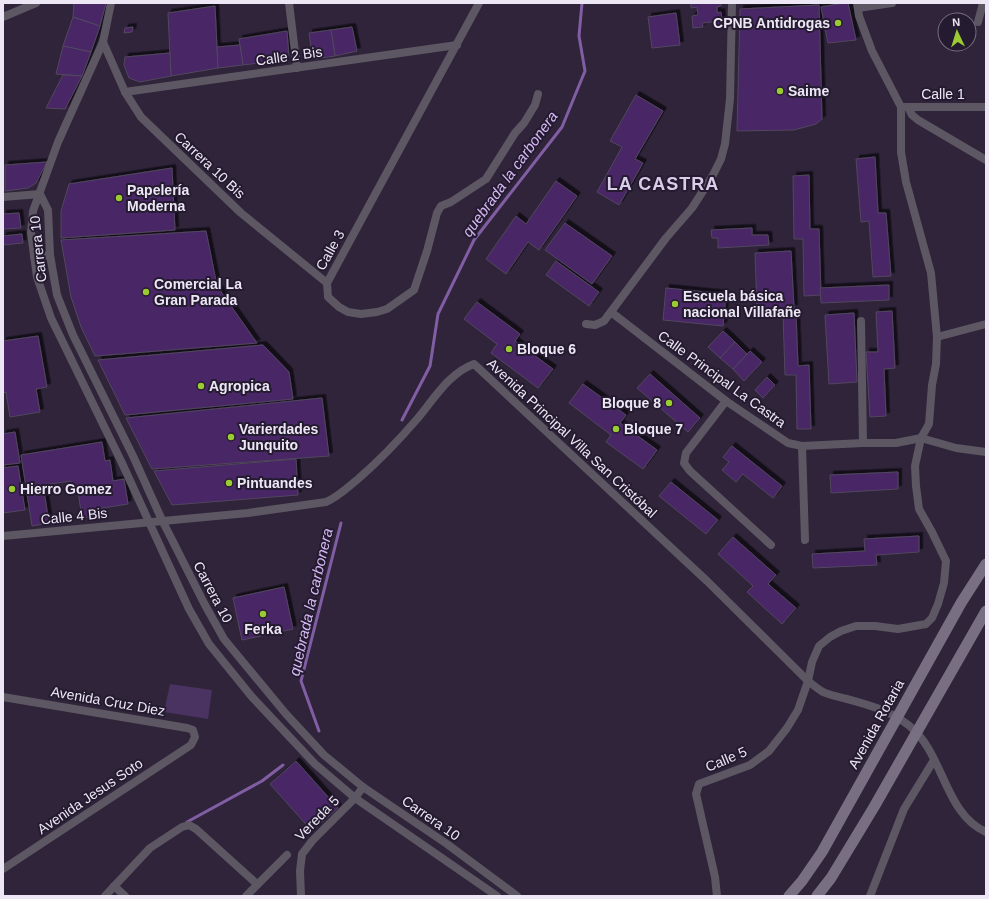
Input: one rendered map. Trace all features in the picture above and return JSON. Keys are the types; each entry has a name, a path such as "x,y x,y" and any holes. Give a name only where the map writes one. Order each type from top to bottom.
{"main road":[{"name":"Avenida Rotaria","path":"789,896 802,881 822,852 961,602 986,564"},
{"path":"817,896 831,878 874,807 986,613"}],"street":[{"path":"3,17 36,3"},
{"name":"Carrera 10","path":"111,3 103,42 67,122 33,211 31,233 37,277 51,318 121,462 189,609 209,644 252,697 314,764 355,798 497,896"},
{"path":"288,3 297,68"},
{"name":"Calle 3","path":"479,3 327,283 328,297 339,307 348,312 361,314 388,309 414,290 427,251 436,213 441,206 451,202 486,179 515,133 524,123 535,105 538,94"},
{"path":"586,324 595,325 604,321 666,238 692,208 712,177 721,159 725,144 730,98 732,3"},
{"path":"892,3 858,6 859,16 872,51 904,107 918,120 986,160"},
{"path":"978,22 983,3"},
{"name":"Carrera 10 Bis","path":"103,42 124,92 141,117 247,218 327,283"},
{"name":"Calle 2 Bis","path":"124,92 458,44"},
{"path":"904,107 901,152 906,182 931,273 937,337 936,364 928,424 921,438 916,466 916,486 919,509 946,561 944,583 932,618 926,624 898,629 875,626 856,626 841,631 830,637 819,646 812,662 808,681 823,692 876,707 898,717 917,732 930,750 963,816 986,832"},
{"name":"Calle 1","path":"904,107 986,107"},
{"path":"3,197 40,194"},
{"name":"Carrera 10","path":"40,194 48,210 50,255 57,295 74,335 133,456 162,520 204,605 224,639 286,714 324,755 363,787 447,844 518,896"},
{"path":"34,257 50,255"},
{"name":"Calle Principal La Castra","path":"611,312 726,401 788,442 802,446 896,443 921,438"},
{"path":"861,321 863,443"},
{"path":"937,337 986,324"},
{"path":"61,339 74,335"},
{"name":"Avenida Principal Villa San Cristóbal","path":"148,522 248,513 317,504 337,497 376,463 412,424 448,381 464,367 474,364 707,581 808,681"},
{"path":"726,401 686,453 684,463 690,471 771,545"},
{"path":"921,438 956,448 986,452"},
{"path":"802,446 805,540"},
{"name":"Calle 4 Bis","path":"3,536 148,522"},
{"name":"Calle 5","path":"717,896 715,877 696,794 699,784 750,765 769,752 798,710 808,681"},
{"name":"Avenida Cruz Diez","path":"3,697 188,728 193,730 194,737 191,745"},
{"name":"Avenida Jesus Soto","path":"3,870 191,745"},
{"path":"870,896 904,809 934,760"},
{"name":"Vereda 5","path":"301,896 300,871 302,854 312,841 355,798 363,787"},
{"path":"105,896 150,848 182,827 189,825 196,829 257,884"},
{"path":"246,896 287,855"},
{"path":"114,886 125,896"}],"shaded area":[{"path":"170,684 212,690 208,719 164,712"}],"building":[{"path":"74,3 106,3 100,26 73,17"},
{"path":"691,3 721,3 721,6 717,7 717,13 721,12 723,25 713,26 712,22 702,23 703,27 693,28 692,16 698,15 697,7 691,8"},
{"name":"CPNB Antidrogas","path":"848,3 856,40 828,43 821,7"},
{"name":"Saime","path":"819,5 822,119 816,124 794,130 737,131 740,9"},
{"path":"215,6 218,68 171,76 168,13"},
{"path":"676,13 680,45 652,48 648,17"},
{"path":"73,17 100,26 91,52 63,46"},
{"path":"133,27 132,32 124,33 125,28"},
{"path":"352,27 357,51 335,56 331,30"},
{"path":"331,30 335,56 314,59 312,55 309,33"},
{"path":"287,31 289,56 283,60 243,65 239,39"},
{"path":"240,45 243,65 218,68 217,47"},
{"path":"63,46 91,52 82,76 56,74"},
{"path":"170,53 171,76 140,82 129,78 124,65 125,57"},
{"path":"63,75 82,76 65,109 46,108"},
{"path":"636,95 663,111 635,159 643,163 619,205 597,192 622,147 610,141"},
{"path":"875,157 878,213 886,213 891,276 873,277 869,221 861,222 856,159"},
{"path":"47,162 36,183 28,188 5,191 5,165"},
{"name":"Papelería Moderna","path":"172,168 175,230 61,238 61,211 69,184"},
{"path":"809,175 810,229 819,229 821,295 804,296 803,239 794,239 793,176"},
{"path":"556,181 577,196 539,250 528,242 506,274 486,259 516,216 526,224"},
{"path":"19,213 21,228 3,229 3,214"},
{"path":"565,223 612,256 592,284 545,250"},
{"path":"752,228 752,235 768,235 769,245 718,248 718,238 712,238 711,230"},
{"name":"Comercial La Gran Parada","path":"206,231 217,286 257,343 95,356 81,327 71,297 61,240"},
{"path":"22,234 23,243 3,245 3,236"},
{"path":"791,251 794,308 757,309 755,253"},
{"path":"556,261 599,292 589,306 546,275"},
{"path":"889,285 889,300 821,303 820,288"},
{"path":"666,288 726,294 723,326 663,320"},
{"name":"Bloque 6","path":"477,302 520,334 515,341 553,369 538,388 491,353 497,344 464,319"},
{"path":"892,311 895,368 884,369 886,416 870,417 866,352 878,352 876,312"},
{"path":"796,313 798,366 809,365 811,429 797,429 796,375 785,375 783,314"},
{"path":"854,313 857,382 829,384 825,315"},
{"path":"723,331 735,342 720,358 708,347"},
{"path":"38,336 47,387 36,389 40,412 10,417 6,392 3,393 3,341"},
{"path":"735,342 747,354 733,369 720,358"},
{"name":"Agropica","path":"263,345 289,372 293,399 125,415 98,360"},
{"path":"750,351 762,362 744,381 733,369"},
{"name":"Bloque 8","path":"650,374 700,418 688,432 637,388"},
{"path":"767,377 775,385 763,398 755,390"},
{"name":"Bloque 7","path":"583,384 626,415 620,423 657,450 643,469 606,442 611,435 569,403"},
{"name":"Varierdades Junquito","path":"322,398 329,456 152,469 126,418"},
{"path":"15,432 20,463 3,465 3,434"},
{"path":"102,442 105,461 110,460 113,481 124,479 128,504 96,509 97,516 82,518 78,491 73,492 71,481 43,485 49,523 32,526 21,455"},
{"path":"732,446 782,486 773,498 743,474 736,482 722,470 729,462 723,457"},
{"name":"Pintuandes","path":"296,459 298,495 172,505 154,471"},
{"name":"Hierro Gomez","path":"18,466 25,510 3,513 3,468"},
{"path":"898,472 898,489 831,493 830,475"},
{"path":"671,482 718,520 706,534 659,496"},
{"path":"919,536 919,552 876,555 877,565 813,568 812,554 865,551 864,539"},
{"path":"733,537 776,575 768,584 796,608 782,624 747,592 753,586 718,554"},
{"name":"Ferka","path":"284,587 293,629 242,640 233,598"},
{"path":"296,761 338,808 312,831 270,784"}],"waterway":[{"name":"quebrada la carbonera","path":"402,420 430,366 438,314 474,240 562,127 585,71 579,36 582,3"},
{"name":"quebrada la carbonera","path":"319,731 301,681 341,523"},
{"name":"quebrada la carbonera","path":"187,822 262,781 283,765"}],"place":[{"name":"CPNB Antidrogas","path":"838,23"},
{"name":"Saime","path":"780,91"},
{"name":"Papelería Moderna","path":"119,198"},
{"name":"Comercial La Gran Parada","path":"146,292"},
{"name":"Escuela básica nacional Villafañe","path":"675,304"},
{"name":"Bloque 6","path":"509,349"},
{"name":"Agropica","path":"201,386"},
{"name":"Bloque 8","path":"669,403"},
{"name":"Bloque 7","path":"616,429"},
{"name":"Varierdades Junquito","path":"231,437"},
{"name":"Pintuandes","path":"229,483"},
{"name":"Hierro Gomez","path":"12,489"},
{"name":"Ferka","path":"263,614"}],"district":[{"name":"LA CASTRA","path":"663,184"}]}
